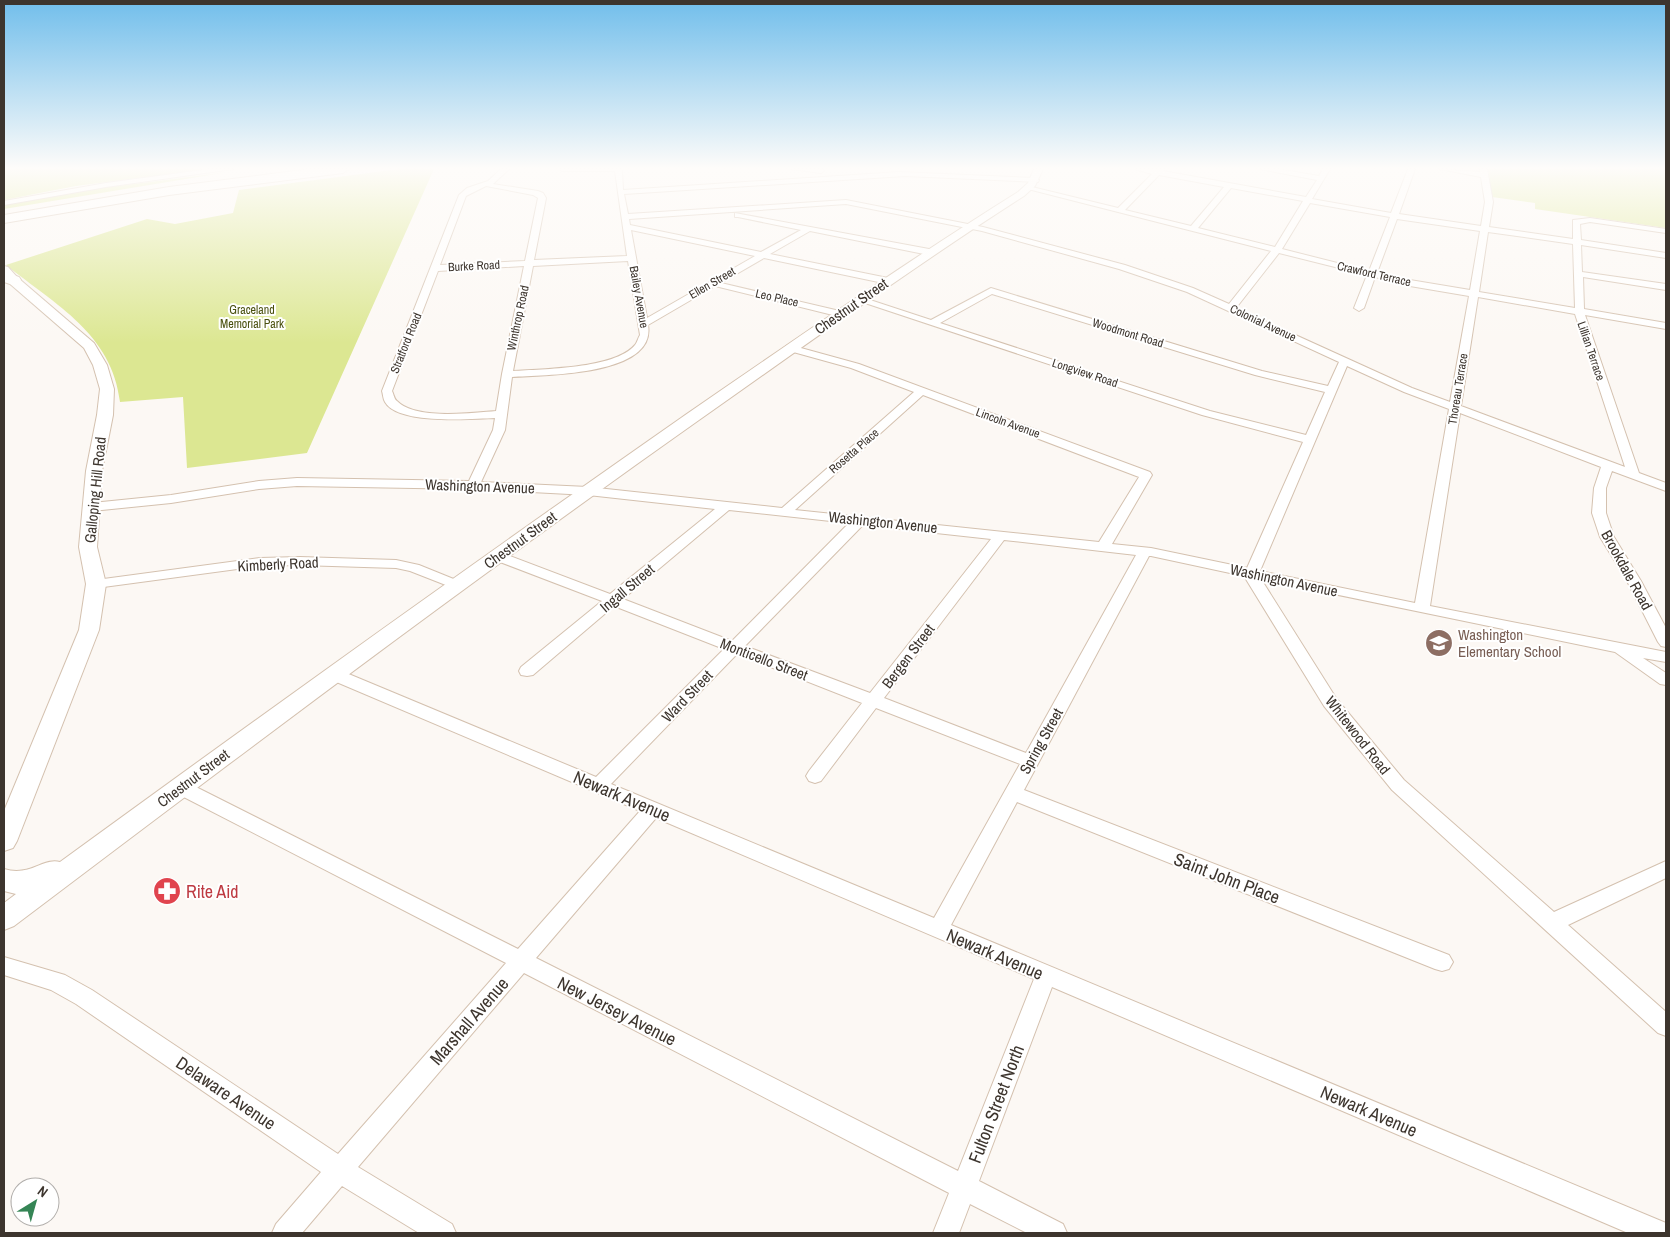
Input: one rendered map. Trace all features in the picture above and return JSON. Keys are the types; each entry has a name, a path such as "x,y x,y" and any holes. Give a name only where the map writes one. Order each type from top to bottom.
{"highway":[{"path":"25,229 35,227"}],"main road":[{"name":"Chestnut Street","path":"4,918 333,674 497,556 790,348 968,227"},
{"name":"Galloping Hill Road","path":"4,842 89,630 96,584 88,547 94,471 106,405 107,389 103,375 89,346 6,275"},
{"path":"4,880 11,884 18,884 36,879 88,856"}],"street":[{"name":"Stratford Road","path":"451,227 387,391 388,400 399,409 420,415 502,414"},
{"name":"Winthrop Road","path":"473,485 499,430 507,374 536,227"},
{"name":"Bailey Avenue","path":"507,374 589,367 617,360 642,344 646,335 627,227"},
{"path":"645,227 762,255 888,281"},
{"path":"797,227 929,252"},
{"name":"Colonial Avenue","path":"972,227 1122,267 1173,283 1408,390 1666,487"},
{"name":"Crawford Terrace","path":"1180,227 1407,283 1666,326"},
{"path":"1193,230 1196,227"},
{"path":"1231,308 1277,250 1292,227"},
{"path":"1359,308 1390,227"},
{"path":"1469,227 1666,255"},
{"name":"Lillian Terrace","path":"1576,227 1579,311 1634,474"},
{"name":"Lillian Terrace","path":"1636,227 1666,231"},
{"name":"Ellen Street","path":"643,324 808,229"},
{"name":"Thoreau Terrace","path":"1422,608 1485,229"},
{"name":"Burke Road","path":"436,268 632,258"},
{"path":"1578,274 1666,287"},
{"name":"Leo Place","path":"712,283 841,314"},
{"name":"Woodmont Road","path":"932,323 991,291 1259,374 1332,390"},
{"name":"Longview Road","path":"861,300 1206,413 1310,440"},
{"name":"Lincoln Avenue","path":"790,348 855,366 1146,475 1104,546"},
{"path":"1251,573 1344,362"},
{"name":"Rosetta Place","path":"785,512 922,391"},
{"name":"Brookdale Road","path":"1608,465 1600,488 1599,513 1607,537 1634,581 1666,642"},
{"name":"Washington Avenue","path":"92,507 171,499 259,485 288,483 473,485 588,491 1145,551 1666,657"},
{"name":"Ingall Street","path":"527,671 727,505"},
{"name":"Ward Street","path":"598,786 860,520"},
{"name":"Bergen Street","path":"815,776 1001,535"},
{"name":"Spring Street","path":"938,930 1145,551"},
{"name":"Monticello Street","path":"497,556 1030,761"},
{"name":"Kimberly Road","path":"96,584 260,562 300,561 396,564 414,568 456,586"},
{"name":"Whitewood Road","path":"1251,573 1250,575 1330,702 1398,785 1666,1026"},
{"path":"1615,647 1666,680"},
{"name":"Newark Avenue","path":"333,674 1658,1233"},
{"name":"New Jersey Avenue","path":"180,787 1054,1233"},
{"name":"Saint John Place","path":"1013,793 1442,962"},
{"name":"Marshall Avenue","path":"285,1233 653,809"},
{"path":"1551,923 1666,869"},
{"name":"Delaware Avenue","path":"4,966 57,982 84,997 340,1170 443,1233"},
{"name":"Fulton Street North","path":"946,1233 1046,975"}],"green space":[{"name":"Graceland Memorial Park","path":"123,227 408,227 307,453 187,468 183,397 120,402 115,378 106,358 94,339 62,308 6,265"}],"place":[{"name":"Washington Elementary School","path":"1439,643"},
{"name":"Rite Aid","path":"167,891"}]}
